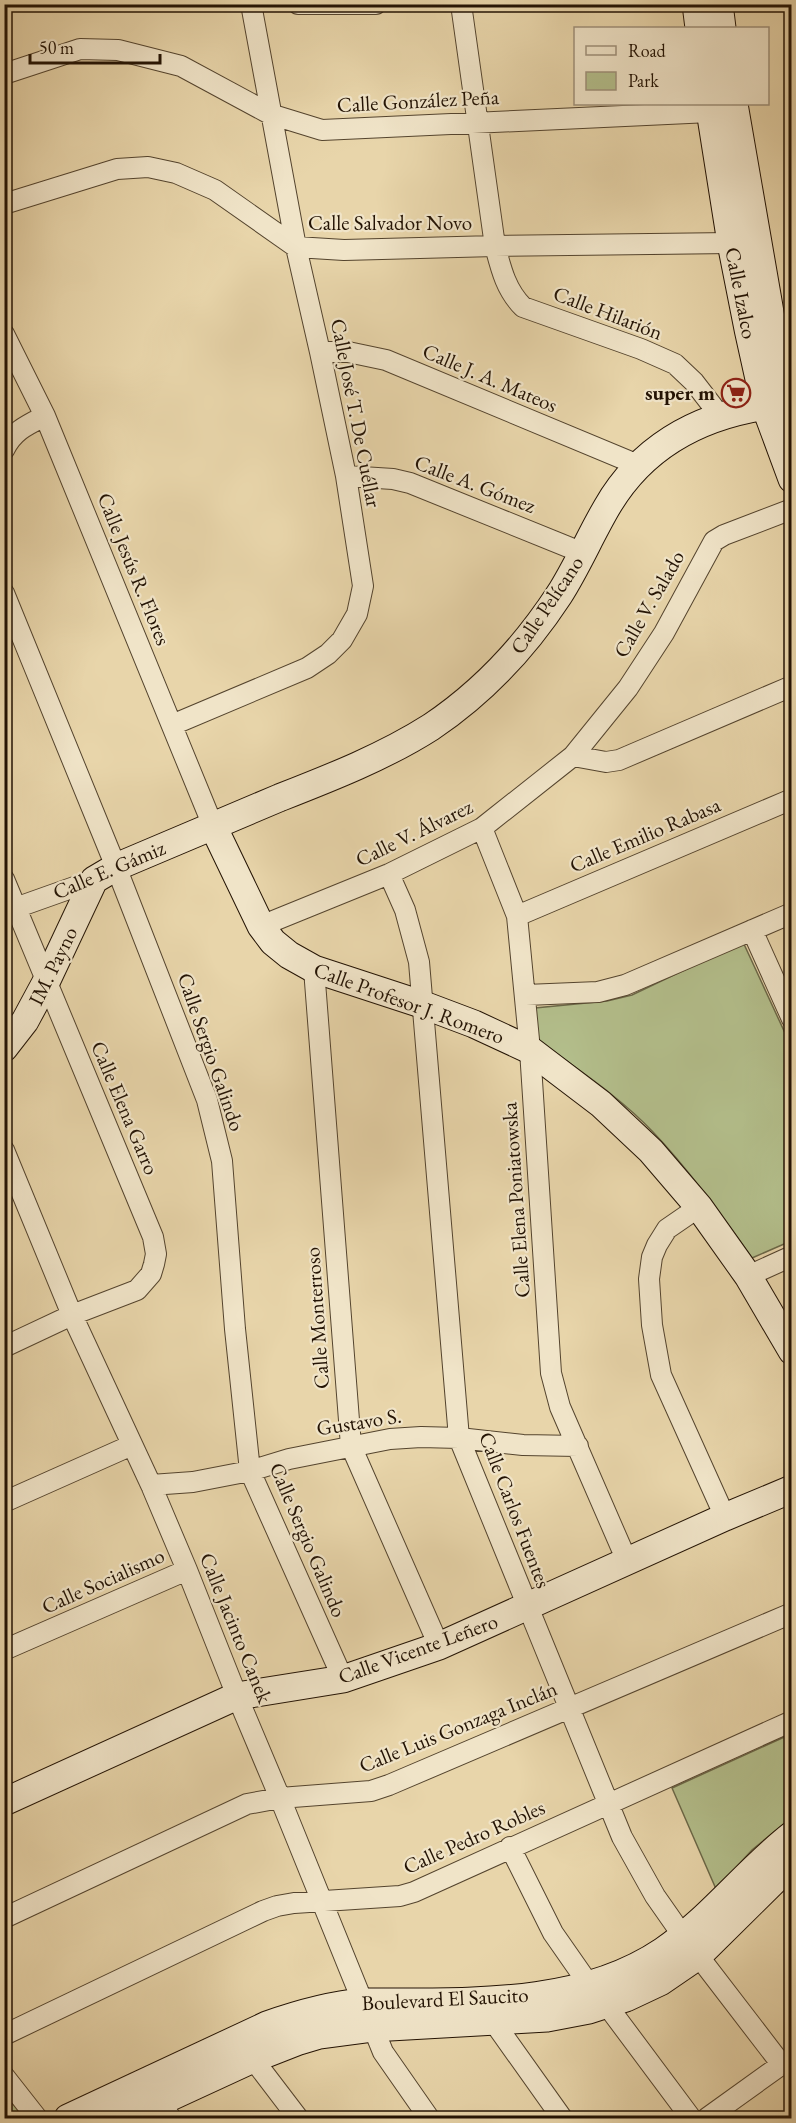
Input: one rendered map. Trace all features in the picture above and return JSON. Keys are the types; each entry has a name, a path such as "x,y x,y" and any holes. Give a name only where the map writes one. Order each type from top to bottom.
{"street":[{"name":"Calle José T. De Cuéllar","path":"172,725 308,668 328,654 342,640 357,614 363,586 346,476 321,352 296,247 251,4"},
{"path":"298,4 376,4"},
{"name":"Calle Hilarión","path":"461,4 495,246 502,274 514,298 523,307 641,349 675,364 694,382 721,417"},
{"path":"696,4 699,27"},
{"path":"718,4 722,27"},
{"name":"Calle González Peña","path":"4,74 80,49 118,50 181,66 270,114 322,130 718,106"},
{"name":"Calle Izalco","path":"718,106 731,243 784,405"},
{"name":"Calle Izalco","path":"718,106 776,347 792,479"},
{"name":"Calle Salvador Novo","path":"4,204 117,169 148,167 176,173 215,190 296,247 344,250 731,243"},
{"name":"Calle Jesús R. Flores","path":"4,334 45,416 213,826"},
{"name":"Calle J. A. Mateos","path":"321,352 348,352 386,360 638,465"},
{"name":"Calle Pelícano","path":"213,826 375,757 430,727 487,684 524,645 559,594 607,506 638,465 668,440 688,429 721,417 784,405"},
{"path":"4,450 9,439 20,429 45,416"},
{"name":"Calle A. Gómez","path":"346,476 393,479 410,483 583,553"},
{"name":"Calle V. Salado","path":"573,756 628,688 664,633 714,541 792,509"},
{"name":"Calle Sergio Galindo","path":"4,593 105,873 207,1100 222,1161 235,1329 250,1471 342,1679"},
{"path":"573,756 606,762 619,760 792,686"},
{"name":"Calle V. Álvarez","path":"261,926 389,874 482,828 573,756"},
{"name":"Calle Emilio Rabasa","path":"517,916 792,798"},
{"name":"Calle E. Gámiz","path":"10,910 105,873 213,826"},
{"name":"Calle Profesor J. Romero","path":"213,826 261,926 273,942 289,956 314,969 474,1023 530,1050 610,1112 651,1150 699,1207 748,1276 792,1351"},
{"name":"Calle Elena Poniatowska","path":"482,828 517,916 526,995 551,1372 560,1407 627,1561"},
{"name":"IM. Payno","path":"4,1047 26,1021 105,873"},
{"name":"Calle Carlos Fuentes","path":"389,874 405,910 419,962 459,1438 622,1837 655,1896 690,1946 787,2061"},
{"name":"Calle Elena Garro","path":"4,879 10,910 46,981 153,1237 156,1254 151,1274 137,1290 72,1315 4,1347"},
{"path":"526,995 598,992 625,985 792,913"},
{"path":"752,930 792,1019"},
{"name":"Calle Monterroso","path":"314,969 351,1446 440,1646"},
{"name":"Calle Jacinto Canek","path":"4,1150 13,1199 72,1315 151,1485 372,2028 383,2052 429,2118"},
{"path":"699,1207 667,1229 652,1257 649,1279 652,1325 661,1375 725,1517"},
{"path":"748,1276 792,1257"},
{"name":"Gustavo S.","path":"151,1485 193,1482 250,1471 289,1459 400,1438 459,1438 523,1445 578,1446"},
{"path":"4,1502 132,1445"},
{"name":"Calle Vicente Leñero","path":"4,1802 237,1696 342,1679 440,1646 792,1489"},
{"name":"Calle Socialismo","path":"4,1650 187,1570"},
{"name":"Calle Luis Gonzaga Inclán","path":"4,1918 247,1804 280,1798 371,1791 792,1613"},
{"name":"Calle Pedro Robles","path":"4,2035 263,1911 278,1906 400,1896 414,1892 792,1721"},
{"name":"Boulevard El Saucito","path":"690,1946 792,1835"},
{"path":"510,1847 552,1933 691,2118"},
{"name":"Boulevard El Saucito","path":"124,2118 165,2110 253,2059 299,2041 339,2032 372,2028 558,2017 589,2010 598,1995 630,1969 663,1951 690,1946 792,1863"},
{"name":"Boulevard El Saucito","path":"68,2118 267,2025 305,2012 363,2002 598,1995"},
{"path":"493,2021 562,2118"},
{"path":"253,2059 298,2118"},
{"path":"707,2118 787,2061"},
{"path":"4,2076 37,2118"}],"green space":[{"path":"743,942 791,1046 791,1241 752,1258 692,1178 653,1132 613,1095 539,1041 535,1008 607,1001 632,995"},
{"path":"791,1734 791,1818 752,1850 716,1889 672,1788"},
{"path":"5,2087 29,2118 5,2118"}],"place":[{"name":"super m","path":"736,393"}]}
